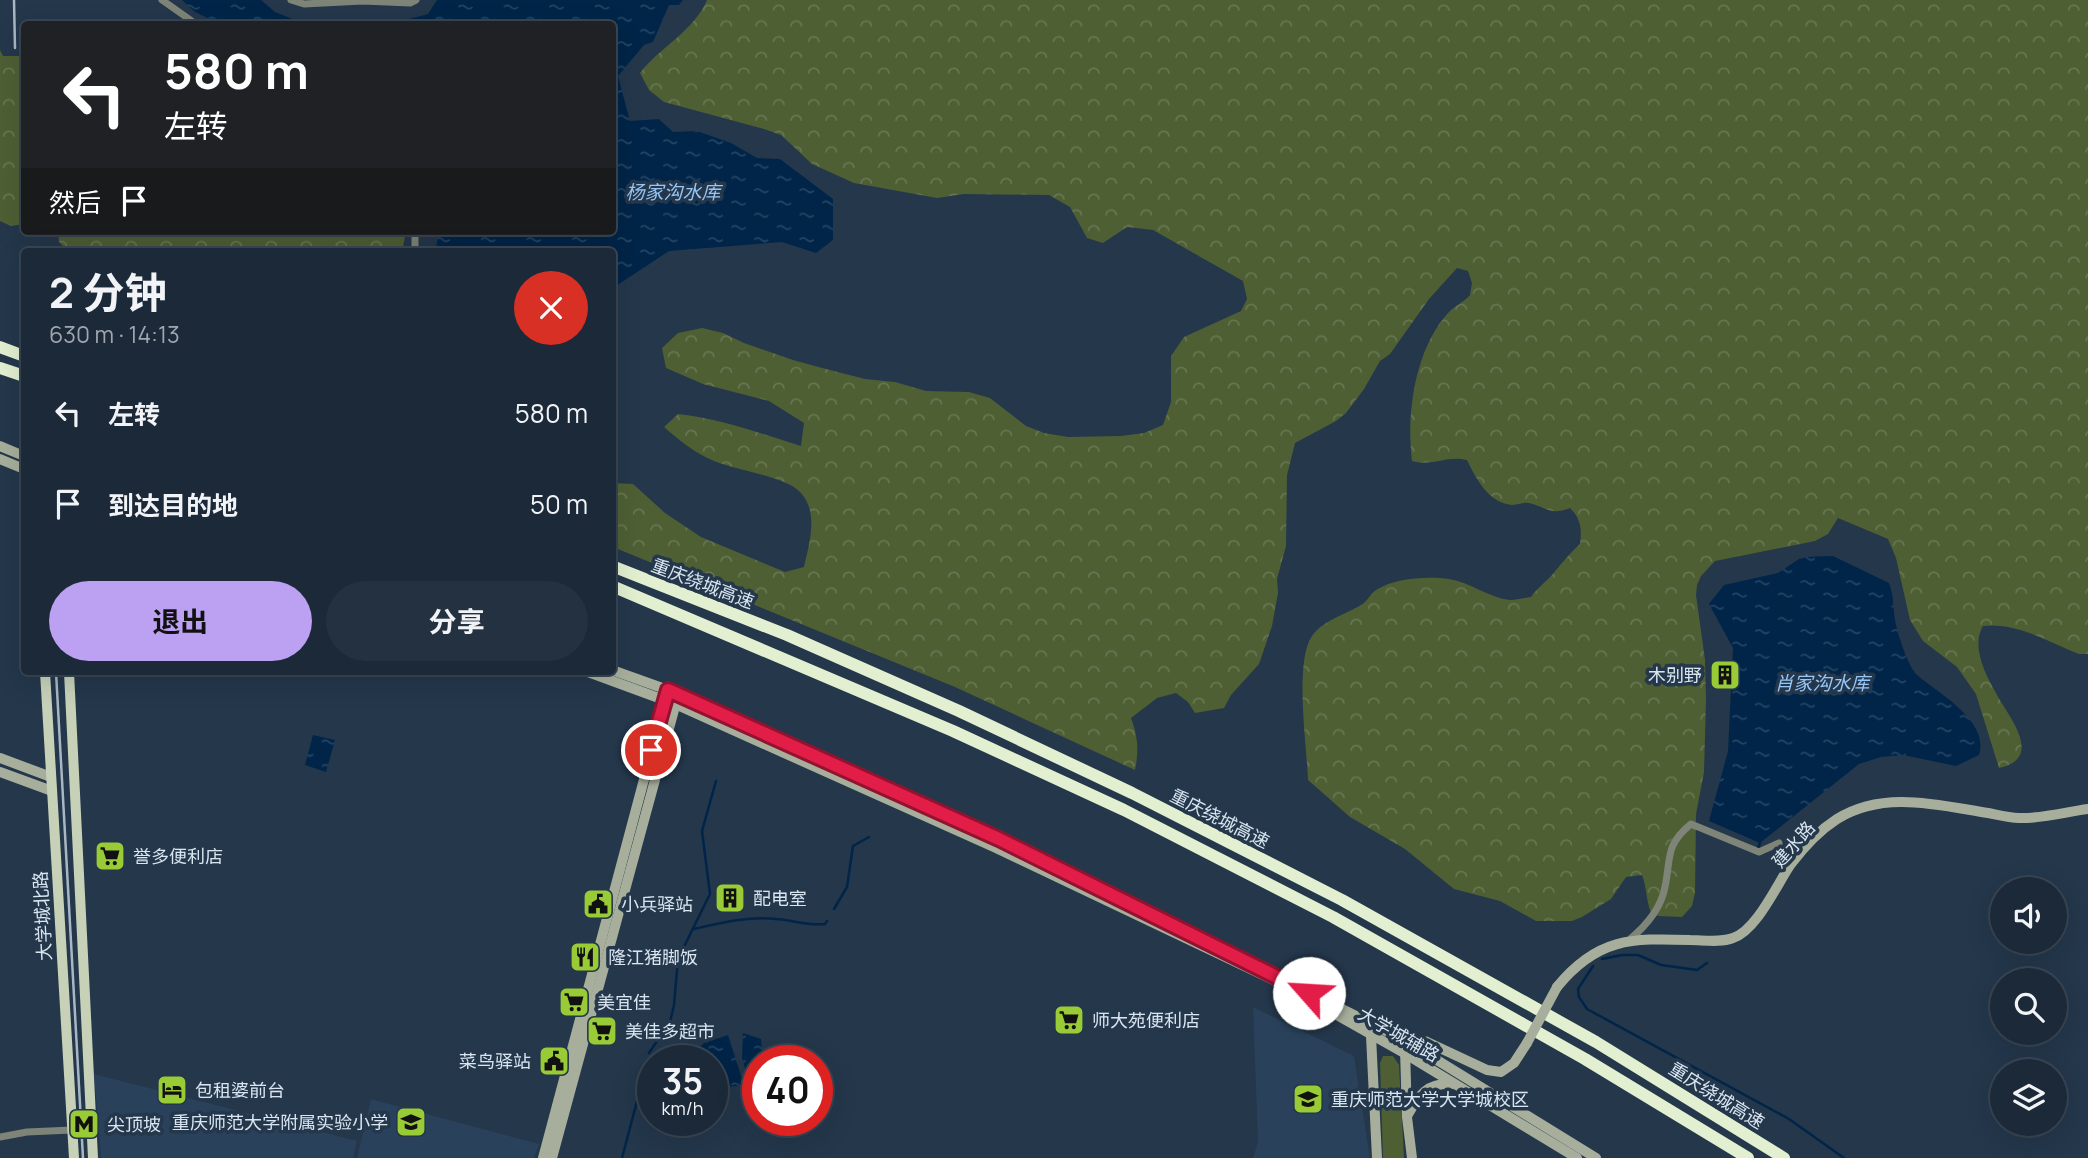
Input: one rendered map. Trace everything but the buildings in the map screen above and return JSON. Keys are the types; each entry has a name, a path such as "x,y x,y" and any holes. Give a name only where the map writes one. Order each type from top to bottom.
{"highway":[{"path":"0,347 21,355"},
{"path":"0,368 21,375"},
{"name":"重庆绕城高速","path":"616,568 787,635 959,711 1132,793 1342,900 1547,1015 1727,1121 1784,1158"},
{"name":"重庆绕城高速","path":"616,588 928,720 1124,810 1334,917 1585,1059 1748,1158"}],"main road":[{"name":"大学城北路","path":"45,675 74,1158"},
{"path":"69,675 93,1158"}],"street":[{"path":"162,0 193,21"},
{"path":"291,0 304,4 363,1 410,3 416,0"},
{"path":"0,446 21,455"},
{"path":"0,460 21,468"},
{"name":"大学城辅路","path":"616,672 666,695"},
{"name":"大学城辅路","path":"598,675 677,699 999,839 1406,1041 1596,1158"},
{"path":"543,1158 666,695"},
{"path":"552,1158 677,699"},
{"name":"大学城辅路","path":"677,699 1282,984 1404,1053 1577,1158"},
{"path":"0,758 51,777"},
{"path":"0,772 52,791"},
{"name":"建水路","path":"1406,1041 1425,1041 1487,1070 1501,1072 1514,1063 1557,987 1573,967 1608,945 1629,941 1648,938 1733,938 1742,933 1772,898 1791,864 1807,845 1836,819 1860,808 1892,801 1924,802 2020,818 2088,809"},
{"path":"1629,941 1646,926 1657,909 1665,888 1670,847 1691,824 1759,852 1779,843"},
{"path":"1377,1158 1371,1035 1406,1041 1404,1053 1407,1117 1412,1158"},
{"path":"1407,1117 1415,1102 1429,1087 1443,1083 1456,1085"},
{"path":"0,1137 27,1132 72,1130"}],"shaded area":[{"name":"重庆师范大学大学城校区","path":"1253,1007 1354,1056 1370,1158 1253,1158 1258,1142"},
{"path":"94,1074 357,1141 353,1158 101,1158"},
{"name":"重庆师范大学附属实验小学","path":"371,1099 539,1144 534,1158 357,1158"}],"green space":[{"path":"707,0 2088,0 2088,654 2079,654 2020,630 1983,626 1978,642 1981,660 2014,724 2022,746 2020,755 2013,763 1999,768 1976,694 1957,667 1923,641 1910,620 1896,558 1888,539 1838,518 1828,534 1815,541 1715,561 1701,576 1696,595 1705,660 1706,700 1704,772 1696,814 1695,893 1692,906 1682,917 1651,913 1642,875 1626,877 1611,899 1572,921 1536,921 1500,901 1454,889 1405,849 1350,817 1308,780 1303,685 1307,648 1316,631 1363,604 1384,586 1411,579 1440,578 1464,583 1502,599 1531,597 1580,544 1580,524 1570,508 1553,511 1529,503 1512,505 1497,500 1484,489 1467,460 1426,463 1412,461 1410,423 1421,363 1437,327 1449,312 1470,295 1472,283 1468,271 1457,268 1429,299 1390,354 1380,361 1346,413 1295,443 1287,475 1286,546 1277,579 1278,593 1272,626 1259,664 1231,695 1224,708 1195,713 1188,702 1176,693 1157,698 1131,718 1137,744 1135,770 955,687 616,548 616,483 633,484 665,513 701,537 785,572 804,567 811,519 807,501 801,493 785,483 707,458 664,427 678,414 694,416 801,446 804,423 769,401 703,384 666,368 662,348 678,333 702,328 723,333 793,360 865,379 895,382 926,391 969,392 990,398 1026,426 1044,433 1068,437 1121,436 1144,433 1163,425 1171,402 1171,356 1184,337 1241,311 1247,299 1243,281 1153,230 1127,227 1103,243 1087,238 1070,207 1049,195 964,194 937,198 854,183 812,164 781,135 664,102 649,90 640,73 701,11"},
{"path":"0,50 3,56 21,56 21,224 11,226 0,221"},
{"path":"58,235 405,235 403,248 65,248 59,242"},
{"path":"1383,1056 1393,1056 1399,1065 1404,1158 1383,1158 1380,1063"}],"water":[{"path":"182,0 261,0 275,12 298,21 214,21 195,12"},
{"name":"杨家沟水库","path":"437,0 683,0 679,5 669,5 653,42 644,45 618,76 630,121 659,119 673,132 697,131 731,143 757,158 780,159 833,199 833,240 816,253 782,242 669,251 616,286 616,248 436,248 438,235 616,235 616,21 401,21 428,14"},
{"name":"肖家沟水库","path":"1833,556 1889,583 1896,625 1910,665 1917,675 1970,719 1980,743 1979,755 1956,766 1903,755 1881,757 1859,764 1760,843 1709,821 1728,751 1733,648 1709,604 1724,585 1778,573 1802,557"},
{"path":"313,735 335,740 326,772 305,765"},
{"path":"743,1033 761,1039 762,1045 743,1045"},
{"path":"728,1035 742,1085 728,1087 728,1045 702,1045"}],"waterway":[{"path":"654,1045 670,1022 678,959 710,894 702,831 716,781"},
{"path":"834,909 847,887 853,846 869,837"},
{"path":"1758,848 1760,843"},
{"path":"694,929 755,918 813,924 825,924 827,921"},
{"path":"1602,959 1638,955 1661,965 1697,970 1707,963"},
{"path":"1593,966 1578,989 1579,997 1587,1009 1789,1119 1844,1158"},
{"path":"622,1158 637,1101"}],"railway":[{"path":"14,0 15,48"},
{"path":"56,675 83,1158"}],"place":[{"name":"木别野","path":"1725,675"},
{"name":"誉多便利店","path":"110,856"},
{"name":"配电室","path":"730,898"},
{"name":"小兵驿站","path":"598,904"},
{"name":"隆江猪脚饭","path":"585,957"},
{"name":"美宜佳","path":"574,1002"},
{"name":"师大苑便利店","path":"1069,1020"},
{"name":"美佳多超市","path":"602,1031"},
{"name":"菜鸟驿站","path":"554,1061"},
{"name":"包租婆前台","path":"172,1090"},
{"name":"重庆师范大学大学城校区","path":"1308,1099"},
{"name":"重庆师范大学附属实验小学","path":"411,1122"},
{"name":"尖顶坡","path":"84,1124"}],"route":[{"path":"651,750 668,690 999,839 1309,993"}]}
